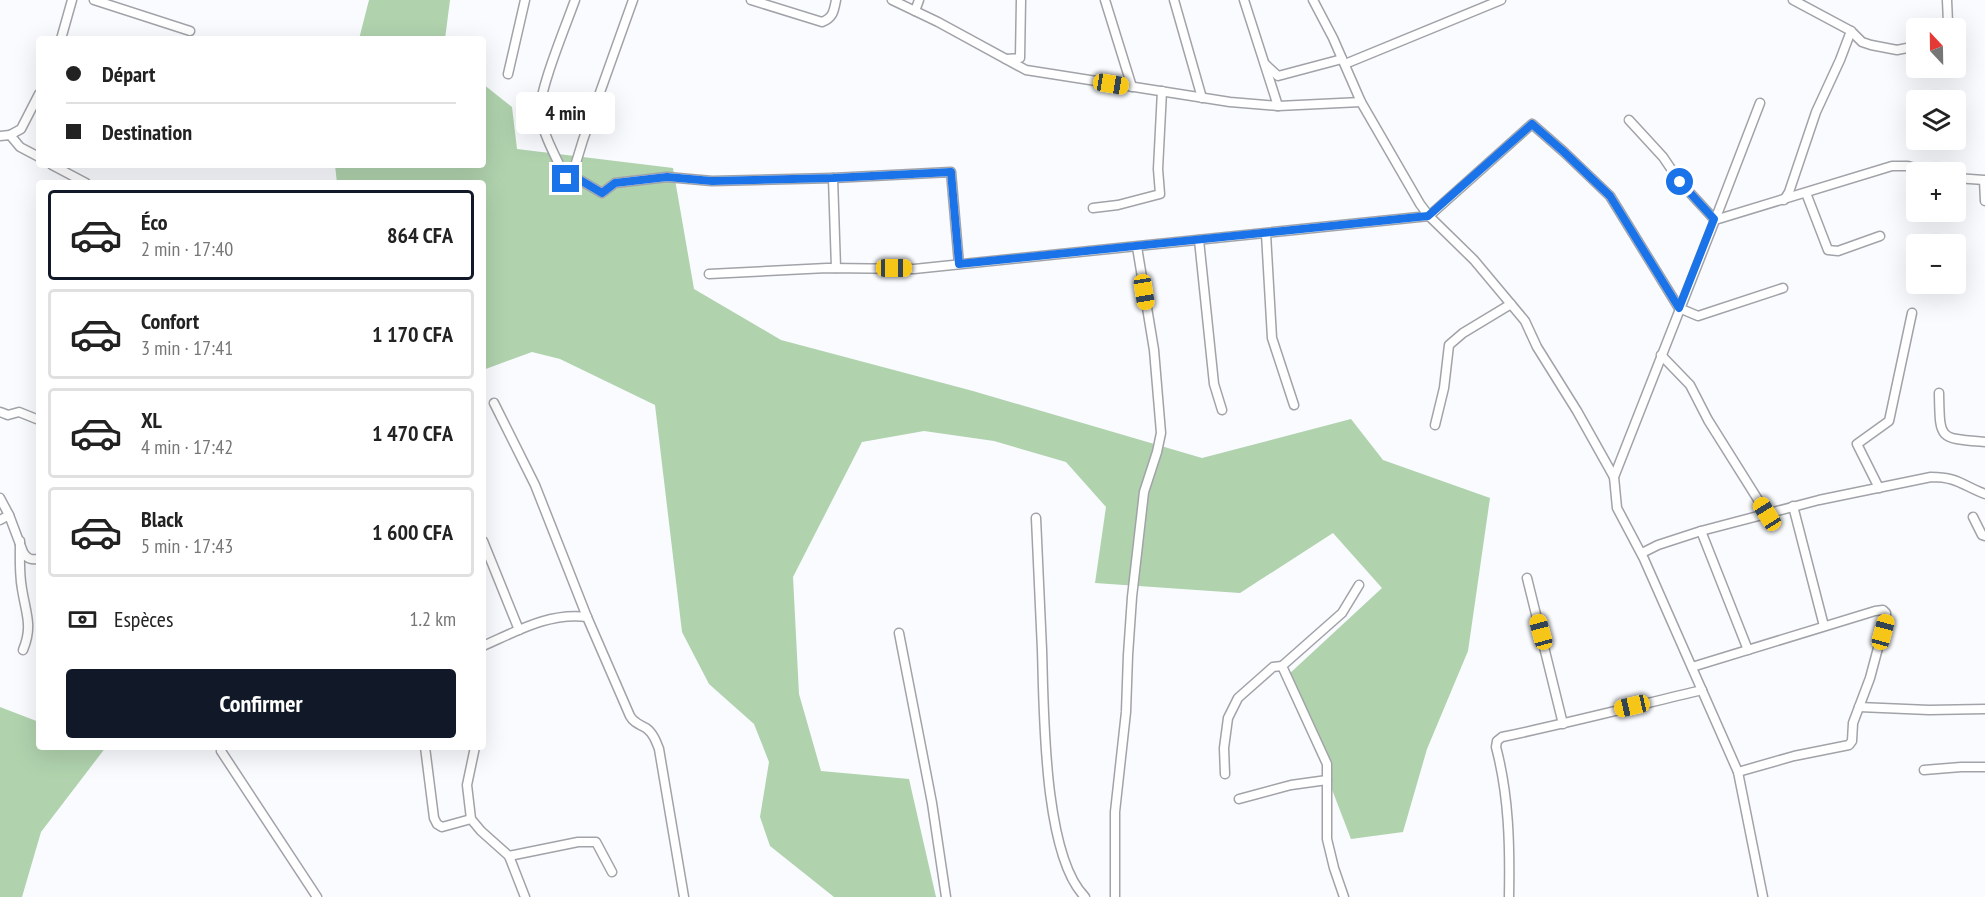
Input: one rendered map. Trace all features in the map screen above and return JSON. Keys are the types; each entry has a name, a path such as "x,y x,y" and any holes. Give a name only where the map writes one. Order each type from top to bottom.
{"street":[{"path":"62,36 72,0"},
{"path":"94,0 190,31"},
{"path":"508,74 525,0"},
{"path":"575,0 543,92 540,113 566,179 580,180 602,193 615,183 667,177 712,181 951,172 959,264"},
{"path":"571,179 633,0"},
{"path":"752,0 822,22 833,14 836,0"},
{"path":"892,0 1026,70 1230,102 1278,106 1361,102"},
{"path":"915,11 919,0"},
{"path":"1004,59 1020,58 1021,0"},
{"path":"1105,0 1132,87"},
{"path":"1174,0 1202,98"},
{"path":"1244,0 1278,106"},
{"path":"1313,0 1361,102 1428,216 1474,260 1525,321 1537,347 1577,411 1614,477 1616,502 1642,553 1730,748 1738,772 1763,897"},
{"path":"1265,64 1278,76 1344,62 1501,0"},
{"path":"1794,0 1851,31 1862,42 1897,50 1906,48"},
{"path":"1947,0 1948,18"},
{"path":"1784,200 1789,192 1816,112 1851,31"},
{"path":"1093,208 1118,205 1160,194 1158,169 1162,92"},
{"path":"0,136 10,135 21,129 36,100"},
{"path":"1614,477 1760,103"},
{"path":"1629,120 1714,219"},
{"path":"709,274 836,268 914,269 1428,216 1532,124 1610,196 1679,308 1698,316 1783,288"},
{"path":"10,135 20,147 36,156"},
{"path":"1714,219 1892,166 1906,166"},
{"path":"58,168 80,180"},
{"path":"833,178 836,268"},
{"path":"1966,179 1984,180 1985,201"},
{"path":"1806,193 1828,250 1838,251 1880,236"},
{"path":"1266,234 1272,338 1294,405"},
{"path":"1199,240 1215,384 1222,410"},
{"path":"1115,897 1115,812 1126,712 1132,597 1144,492 1161,433 1154,350 1137,247"},
{"path":"1435,425 1444,388 1449,345 1463,333 1511,304"},
{"path":"1879,488 1857,444 1889,421 1912,313"},
{"path":"1661,355 1690,385 1708,420 1767,514"},
{"path":"1939,393 1939,427 1943,434 1951,439 1985,442"},
{"path":"494,403 535,485 587,617 630,716 633,721 654,736 659,749 684,897"},
{"path":"0,412 8,415 19,412 36,419"},
{"path":"1642,553 1658,545 1701,531 1793,506 1931,477 1947,477 1957,480 1985,494"},
{"path":"0,498 20,541 22,552 26,557 36,559"},
{"path":"1793,506 1824,626"},
{"path":"0,520 9,515"},
{"path":"1973,517 1982,535 1985,536"},
{"path":"1036,518 1046,750 1052,800 1057,834 1065,860 1073,881 1085,897"},
{"path":"1701,531 1748,650"},
{"path":"20,541 21,580 30,626 23,650"},
{"path":"486,548 519,630"},
{"path":"1527,578 1563,724"},
{"path":"1225,774 1224,748 1228,718 1238,698 1273,667 1282,666 1342,613 1359,585"},
{"path":"1692,667 1875,611 1883,610 1886,613 1870,678 1853,723 1852,741 1849,745 1794,756 1738,772"},
{"path":"486,645 555,617 571,615 587,617"},
{"path":"899,633 932,803 946,897"},
{"path":"1282,666 1327,764 1327,839 1344,897"},
{"path":"1509,897 1510,863 1506,791 1496,747 1497,741 1502,737 1702,690"},
{"path":"1859,706 1929,710 1985,709"},
{"path":"425,750 434,818 437,824 442,827 471,819"},
{"path":"474,750 467,785 471,819 509,856 525,897"},
{"path":"221,751 317,897"},
{"path":"1924,770 1961,766 1985,767"},
{"path":"1239,799 1291,785 1327,780"},
{"path":"509,856 578,842 596,842 612,872"}],"green space":[{"path":"369,0 450,0 445,36 360,36"},
{"path":"486,86 512,107 517,149 673,168 694,289 781,340 973,391 1202,458 1351,419 1383,460 1490,498 1468,651 1427,749 1403,832 1351,839 1288,675 1382,588 1333,533 1240,593 1095,583 1106,507 1066,462 994,441 924,431 862,442 793,577 799,694 821,771 909,779 936,897 834,897 770,846 760,817 769,762 754,724 709,684 682,632 655,405 560,359 532,352 486,369 486,180 337,180 335,168 486,168"},
{"path":"0,707 36,721 36,750 104,750 41,832 22,897 0,897"}],"route":[{"path":"566,179 580,180 602,193 615,183 667,177 712,181 951,172 959,264 1428,216 1532,124 1610,196 1679,308 1714,219 1680,182"}]}
